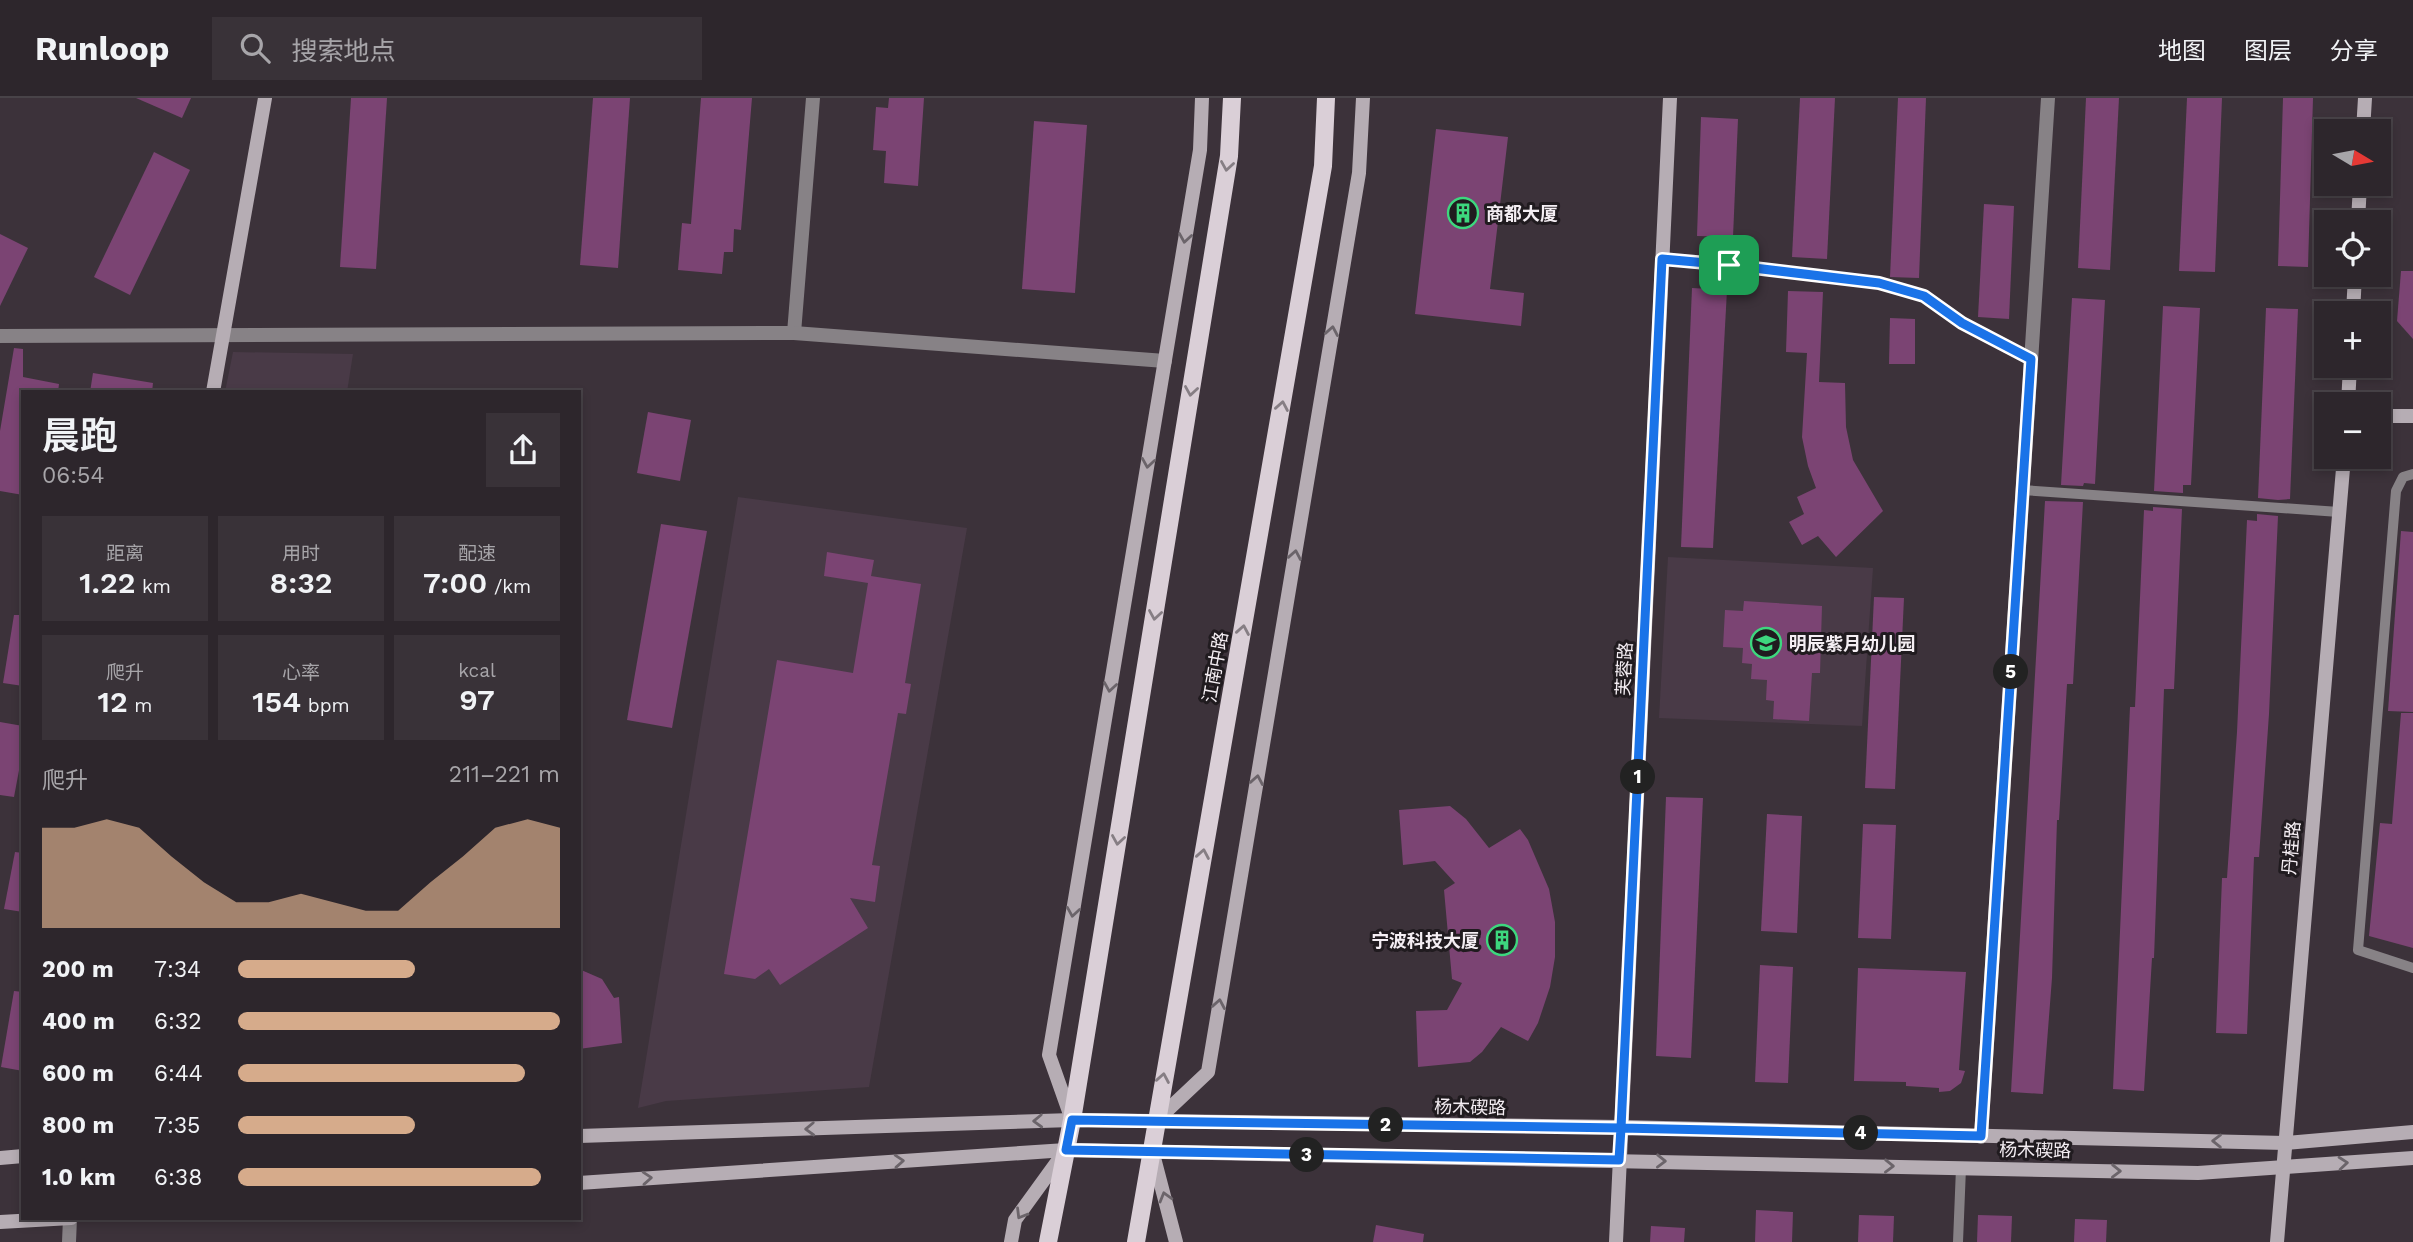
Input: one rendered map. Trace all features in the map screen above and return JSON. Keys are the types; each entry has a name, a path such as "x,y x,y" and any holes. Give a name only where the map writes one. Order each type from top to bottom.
{"main road":[{"path":"1048,1242 1072,1120 1229,156 1232,98"},
{"name":"江南中路","path":"1136,1242 1318,194 1326,98"}],"street":[{"path":"213,390 265,98"},
{"path":"794,333 813,98"},
{"path":"1072,1120 1049,1055 1200,149 1202,98"},
{"path":"1155,1122 1208,1072 1359,173 1363,98"},
{"name":"芙蓉路","path":"1616,1242 1670,98"},
{"path":"1981,1136 2048,98"},
{"path":"2364,119 2365,98"},
{"path":"0,336 794,333 1165,361"},
{"path":"2391,416 2413,416"},
{"name":"丹桂路","path":"2277,1242 2343,469"},
{"name":"杨木碶路","path":"581,1136 1072,1120 1621,1128 2286,1143 2413,1132"},
{"path":"1011,1242 1016,1220 1066,1150"},
{"name":"杨木碶路","path":"581,1183 1066,1150 2198,1173 2413,1157"},
{"path":"1152,1153 1176,1242"},
{"path":"0,1158 21,1156"},
{"path":"0,1222 35,1220"},
{"path":"69,1242 70,1220"}],"lane":[{"path":"1662,259 1796,271 1879,283 1924,296 1962,323 2031,359"},
{"path":"2413,474 2403,477 2396,491 2358,950 2413,968"},
{"path":"2022,490 2339,512"},
{"path":"1958,1242 1961,1168"}],"shaded area":[{"path":"233,352 353,354 347,390 225,390"},
{"path":"738,497 967,528 869,1087 666,1101 638,1108"},
{"name":"明辰紫月幼儿园","path":"1668,557 1873,568 1862,726 1659,718"}],"building":[{"path":"136,98 191,98 182,118"},
{"path":"351,98 387,98 376,269 340,267"},
{"path":"593,98 630,98 618,268 580,265"},
{"path":"701,98 752,98 741,230 734,229 733,252 724,252 722,274 678,270 682,223 691,224"},
{"path":"889,98 924,98 918,186 884,183 886,151 873,150 876,107 888,108"},
{"path":"1800,98 1835,98 1827,259 1792,257"},
{"path":"1898,98 1926,98 1919,278 1890,277"},
{"path":"2086,98 2119,98 2110,270 2078,268"},
{"path":"2187,98 2222,98 2215,272 2179,271"},
{"path":"2283,98 2313,98 2308,267 2278,266"},
{"path":"1701,117 1738,119 1733,237 1697,236"},
{"path":"1034,121 1087,125 1075,293 1022,289"},
{"name":"商都大厦","path":"1436,129 1508,137 1490,289 1524,293 1521,326 1415,314"},
{"path":"154,152 190,170 130,295 94,277"},
{"path":"1984,204 2014,206 2009,319 1978,317"},
{"path":"0,234 28,248 0,306"},
{"path":"2401,271 2413,271 2413,339 2397,321"},
{"path":"1692,288 1727,290 1713,548 1681,547"},
{"path":"1788,291 1823,292 1819,382 1845,383 1846,427 1853,460 1883,511 1836,557 1818,536 1802,545 1789,522 1804,514 1797,497 1816,488 1802,437 1807,353 1786,352"},
{"path":"2072,298 2105,300 2095,484 2084,483 2083,486 2061,485"},
{"path":"2163,306 2200,308 2191,485 2183,485 2183,493 2154,491"},
{"path":"2266,308 2298,309 2290,499 2258,498"},
{"path":"1890,318 1915,319 1915,364 1889,364"},
{"path":"14,348 23,349 23,377 59,384 58,390 21,390 21,495 0,491 0,431"},
{"path":"93,373 153,383 152,390 90,390"},
{"path":"648,412 691,420 680,481 637,473"},
{"path":"2045,501 2083,502 2073,684 2067,684 2057,820 2052,978 2043,1094 2011,1092"},
{"path":"2153,507 2182,509 2174,689 2164,689 2154,958 2144,1091 2113,1089 2130,707 2135,707 2144,510 2153,511"},
{"path":"2257,514 2278,516 2259,857 2254,857 2247,1034 2216,1033 2222,878 2227,878 2247,520 2257,521"},
{"path":"661,524 707,531 672,728 627,720"},
{"path":"2401,531 2413,532 2413,712 2388,711"},
{"path":"827,552 874,560 871,576 921,584 905,683 911,684 906,714 898,713 872,865 880,866 875,902 850,898 868,928 780,985 769,969 755,979 724,974 777,660 853,673 868,583 824,576"},
{"path":"1874,597 1904,598 1895,789 1865,788"},
{"path":"1744,601 1822,606 1820,673 1812,673 1809,721 1773,719 1774,701 1766,700 1767,680 1751,679 1752,664 1742,663 1743,648 1723,647 1725,610 1743,611"},
{"path":"14,615 21,615 21,686 3,683"},
{"path":"2401,713 2413,713 2413,948 2369,936 2380,823 2392,824"},
{"path":"0,722 21,726 21,760 14,797 0,795"},
{"path":"1666,797 1703,798 1691,1058 1656,1056"},
{"name":"宁波科技大厦","path":"1450,806 1466,819 1489,848 1520,829 1528,840 1549,889 1555,922 1555,957 1550,987 1538,1023 1528,1041 1501,1027 1482,1052 1470,1062 1418,1067 1416,1011 1447,1010 1462,983 1452,979 1444,890 1455,883 1435,861 1403,865 1399,810"},
{"path":"1767,814 1802,816 1797,933 1761,931"},
{"path":"1863,824 1896,825 1891,939 1858,938"},
{"path":"15,852 21,853 21,912 4,909"},
{"path":"1760,965 1793,967 1788,1083 1755,1082"},
{"path":"1858,968 1966,972 1959,1070 1965,1071 1961,1083 1950,1091 1939,1092 1939,1088 1906,1086 1906,1082 1854,1081"},
{"path":"581,970 602,979 614,998 619,997 622,1043 581,1049"},
{"path":"14,991 21,992 21,1071 1,1067"},
{"path":"1756,1210 1793,1212 1792,1242 1755,1242"},
{"path":"1859,1215 1894,1216 1893,1242 1858,1242"},
{"path":"1978,1215 2012,1216 2011,1242 1977,1242"},
{"path":"2075,1219 2107,1220 2106,1242 2074,1242"},
{"path":"1376,1225 1424,1234 1423,1242 1373,1242"},
{"path":"1651,1226 1685,1228 1684,1242 1650,1242"}],"place":[{"name":"商都大厦","path":"1463,213"},
{"name":"明辰紫月幼儿园","path":"1766,643"},
{"name":"宁波科技大厦","path":"1502,940"}],"route":[{"path":"1729,265 1662,259 1621,1128 1072,1120 1066,1150 1619,1160 1621,1128 1981,1136 2031,359 1962,323 1924,296 1879,283 1729,265"}]}
